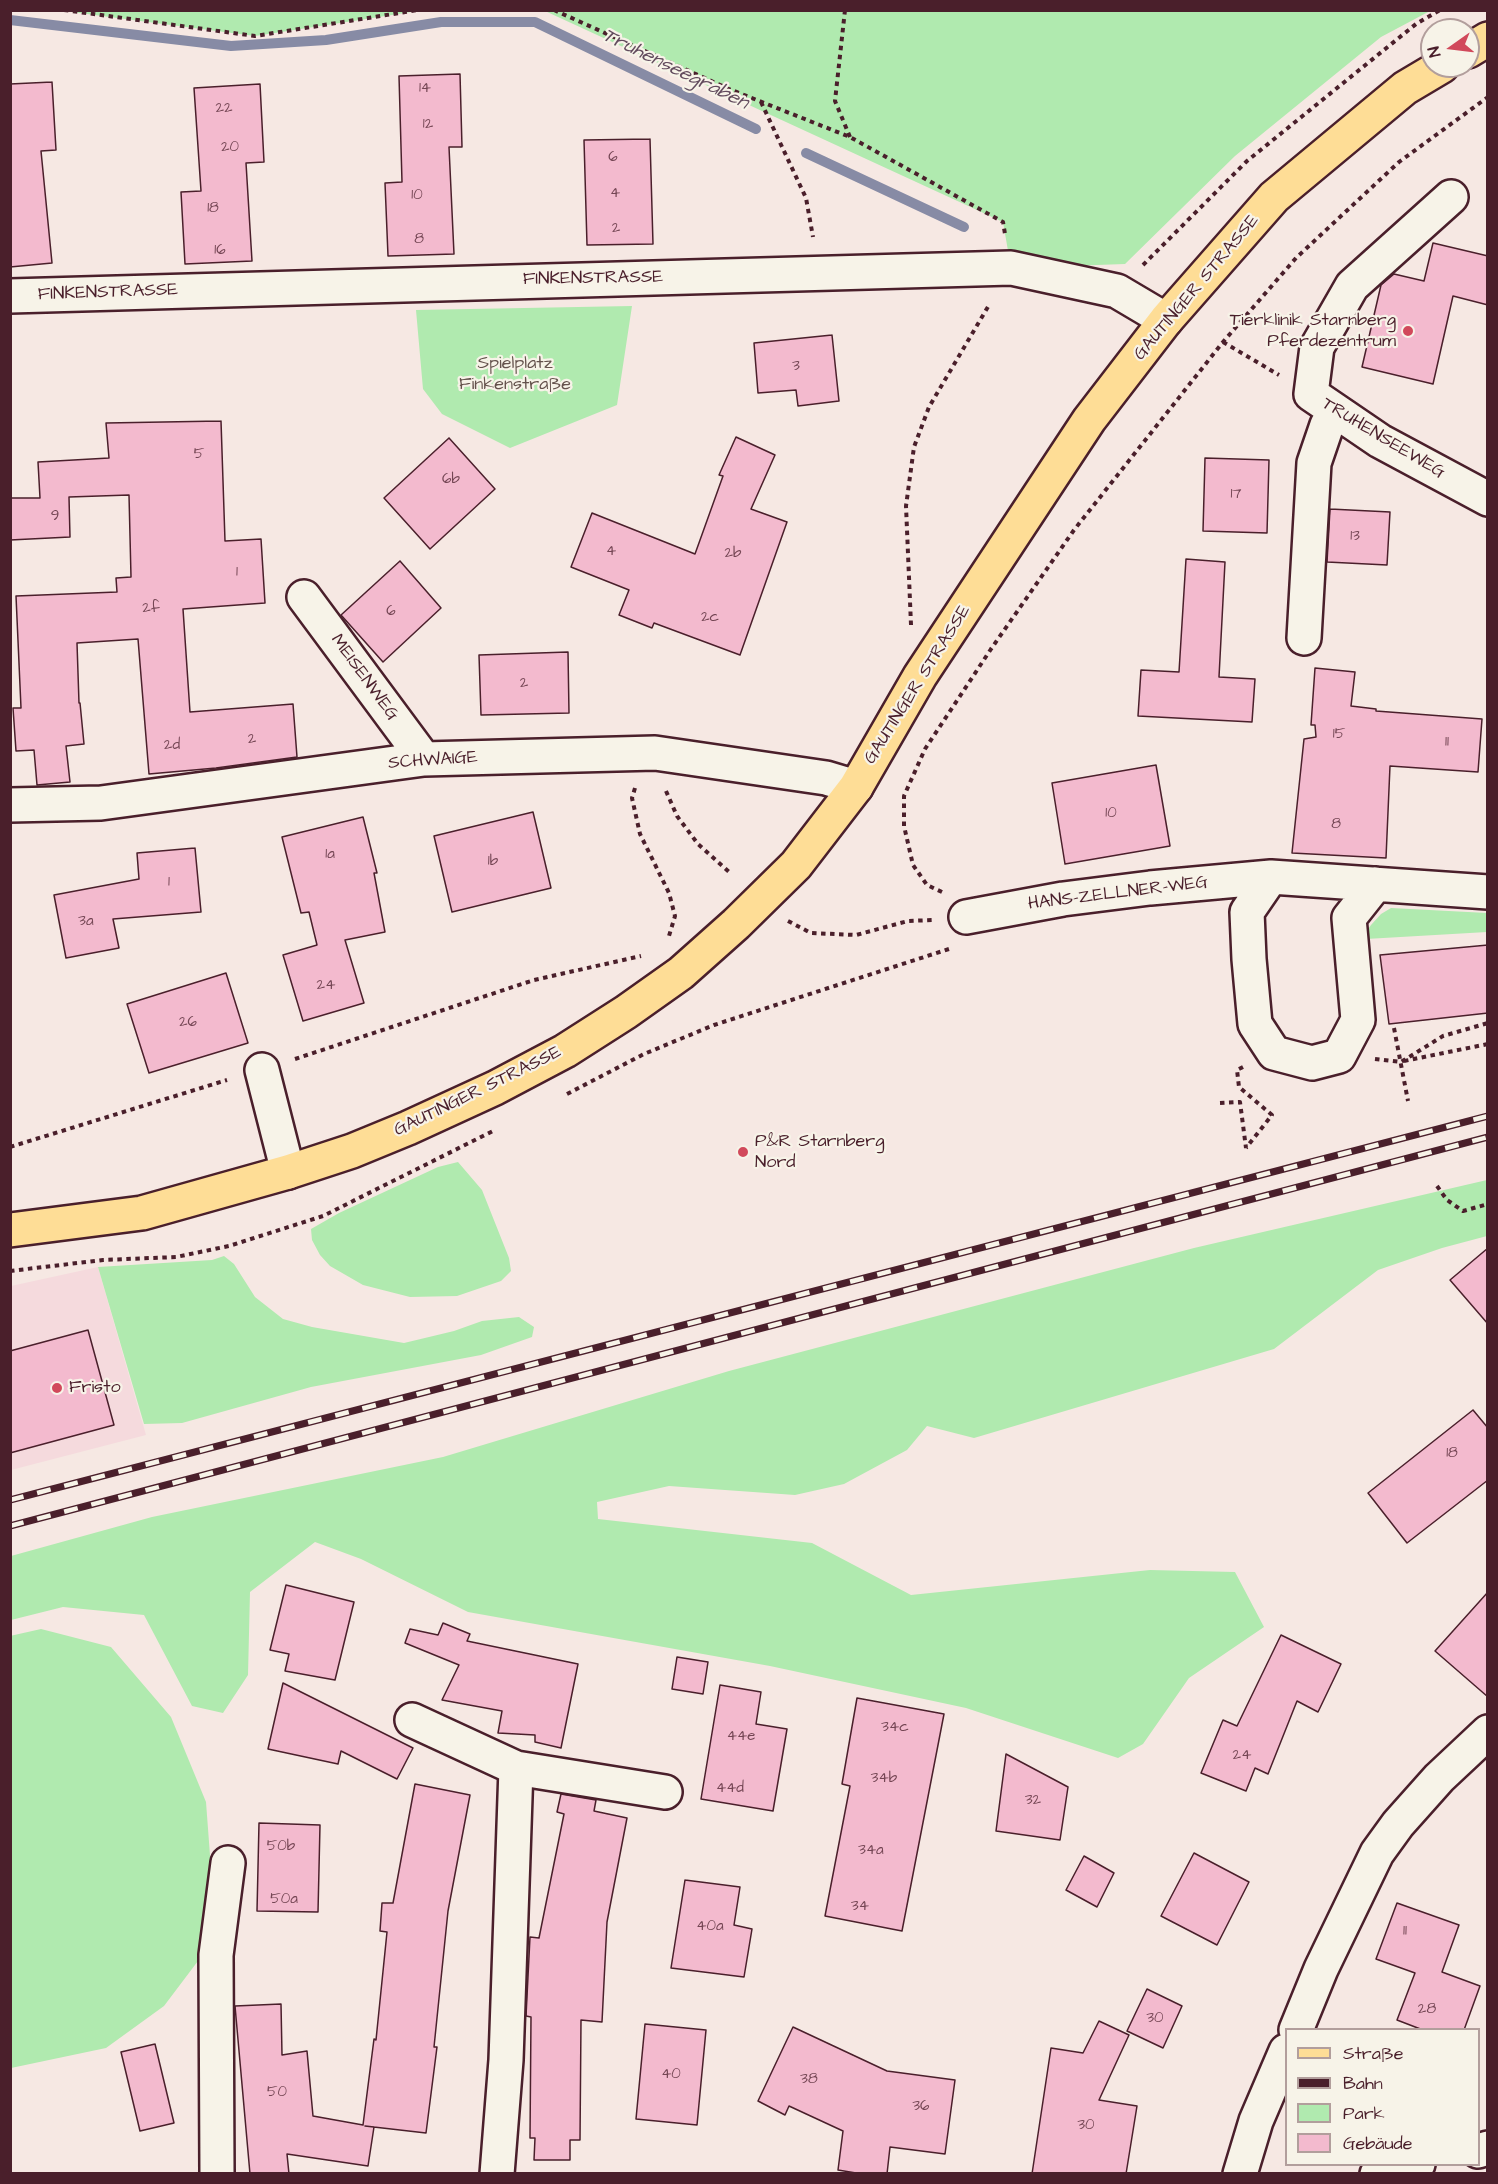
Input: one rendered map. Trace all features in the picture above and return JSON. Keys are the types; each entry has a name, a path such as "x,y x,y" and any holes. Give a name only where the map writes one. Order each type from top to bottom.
{"main road":[{"name":"GAUTINGER STRASSE","path":"10,1230 142,1213 288,1172 352,1151 495,1088 565,1051 681,973 736,924 796,865 856,787 920,676 1083,430 1166,320 1274,198 1405,88 1422,78"}],"street":[{"name":"TRUHENSEEWEG","path":"1451,197 1352,286 1317,347 1311,394 1380,441 1488,499"},
{"name":"FINKENSTRASSE","path":"10,296 1011,268 1117,291 1166,320"},
{"path":"1304,639 1314,463 1327,425 1337,412"},
{"name":"MEISENWEG","path":"304,597 424,759"},
{"name":"SCHWAIGE","path":"10,805 101,803 424,759 654,761 826,778 856,787"},
{"name":"HANS-ZELLNER-WEG","path":"966,917 1074,898 1271,877 1488,892"},
{"path":"1271,877 1248,912 1249,959 1255,1023 1274,1053 1312,1063 1339,1056 1358,1020 1350,918 1376,884"},
{"path":"262,1070 288,1172"},
{"path":"412,1720 516,1768 665,1792"},
{"path":"1297,2028 1321,1969 1377,1853 1398,1824 1432,1786 1488,1732"},
{"path":"497,2174 506,2060 516,1768"},
{"path":"217,2174 216,1955 228,1863"},
{"path":"1240,2174 1256,2121 1285,2056"},
{"path":"1377,2174 1410,2166"}],"path":[{"path":"64,10 255,36 418,10"},
{"path":"554,10 761,102 850,137 1003,222 1011,268 929,407 914,447 906,506 911,630"},
{"path":"845,10 835,101 850,137"},
{"path":"1117,291 1247,161 1416,24 1440,10"},
{"path":"788,920 811,933 856,935 908,921 966,917 955,899 927,885 913,865 908,848 904,826 904,796 925,749 1074,530 1223,342 1296,258 1399,162 1488,97"},
{"path":"761,102 806,198 820,273"},
{"path":"1223,342 1311,394"},
{"path":"666,946 675,916 669,893 640,834 632,798 637,777 654,761 677,816 698,844 729,872"},
{"path":"10,1147 262,1070 534,980 649,952"},
{"path":"1401,1062 1443,1036 1488,1023"},
{"path":"1393,1024 1408,1101"},
{"path":"1339,1056 1401,1062 1488,1044"},
{"path":"1220,1103 1240,1102 1246,1148 1272,1115 1239,1087 1237,1070"},
{"path":"1437,1186 1447,1200 1463,1211 1488,1204"}],"shaded area":[{"path":"98,1267 146,1435 11,1470 11,1286"}],"green space":[{"path":"64,11 418,11 255,36"},
{"path":"545,11 1430,11 1381,37 1235,156 1125,264 1011,268 1003,222"},
{"name":"Spielplatz Finkenstraße","path":"632,306 617,405 510,448 442,414 423,389 416,310"},
{"path":"1391,908 1487,913 1487,932 1366,939 1366,932 1371,925 1381,914"},
{"path":"458,1162 482,1190 509,1258 511,1271 501,1281 457,1296 410,1297 363,1285 330,1266 320,1255 312,1240 311,1229 339,1213 438,1167"},
{"path":"1487,1180 1487,1236 1442,1248 1378,1270 1274,1349 974,1438 927,1426 907,1450 844,1484 795,1495 669,1486 597,1502 598,1519 812,1543 911,1595 1150,1570 1235,1572 1264,1627 1189,1678 1143,1744 1118,1758 966,1708 770,1666 468,1612 361,1559 315,1542 250,1592 248,1675 223,1713 192,1706 144,1615 63,1607 11,1620 11,1556 152,1517 443,1457 729,1371 1194,1248"},
{"path":"224,1256 234,1264 255,1297 283,1319 312,1327 404,1343 454,1331 482,1321 519,1317 534,1327 532,1337 481,1355 311,1387 182,1423 144,1424 98,1267 212,1260"},
{"path":"41,1629 111,1647 171,1717 206,1802 212,1882 201,1957 164,2006 106,2048 11,2068 10,1636"}],"building":[{"path":"460,74 462,147 449,147 454,254 388,256 385,183 402,182 399,76"},
{"path":"52,82 56,150 41,151 52,263 10,267 10,84"},
{"path":"260,84 264,162 246,163 252,261 185,264 181,192 201,191 194,88"},
{"path":"650,139 653,244 587,245 584,140"},
{"name":"Tierklinik Starnberg Pferdezentrum","path":"1433,243 1488,256 1488,305 1453,296 1433,384 1362,367 1381,285 1394,274 1424,281"},
{"path":"832,335 839,401 798,406 796,390 758,393 754,343"},
{"path":"221,421 225,541 261,539 265,603 183,609 190,712 293,704 297,757 149,774 138,639 77,643 79,703 84,744 66,746 70,782 37,785 34,750 16,751 13,708 21,708 16,596 117,592 116,578 131,577 129,495 69,497 70,537 10,540 10,498 40,498 38,462 109,458 106,423"},
{"path":"736,437 775,455 751,509 787,522 740,655 654,623 652,628 619,615 629,590 571,567 592,513 695,554 723,476 719,475"},
{"path":"449,438 495,489 430,549 384,498"},
{"path":"1205,458 1269,460 1267,533 1203,531"},
{"path":"1330,509 1390,512 1387,565 1327,562"},
{"path":"1186,559 1225,562 1219,677 1255,679 1252,722 1138,716 1141,670 1179,672"},
{"path":"400,561 441,608 383,662 341,615"},
{"path":"568,652 569,713 481,715 479,655"},
{"path":"1315,668 1355,672 1351,706 1376,709 1376,711 1482,719 1478,772 1390,766 1386,858 1292,853 1304,739 1316,737 1315,725 1311,725"},
{"path":"1156,765 1170,846 1065,864 1052,783"},
{"path":"533,812 551,888 452,912 434,836"},
{"path":"363,817 377,873 374,873 385,932 345,940 364,1003 303,1021 283,955 317,945 309,912 301,913 282,837"},
{"path":"195,848 201,912 113,919 119,948 66,958 54,895 139,879 137,853"},
{"path":"1488,945 1488,1013 1389,1024 1380,955"},
{"path":"226,973 248,1043 149,1073 127,1004"},
{"path":"1488,1248 1488,1324 1450,1280"},
{"name":"Fristo","path":"88,1330 114,1425 10,1453 10,1351"},
{"path":"1473,1410 1488,1428 1488,1480 1407,1543 1368,1493"},
{"path":"286,1585 354,1602 335,1680 285,1671 289,1654 270,1650"},
{"path":"1488,1592 1488,1697 1435,1651"},
{"path":"443,1623 470,1634 467,1641 578,1664 561,1748 535,1742 535,1735 498,1733 502,1711 442,1700 459,1665 405,1643 410,1629 438,1635"},
{"path":"1281,1635 1341,1664 1318,1712 1297,1701 1268,1774 1255,1768 1246,1791 1201,1773 1223,1720 1237,1726"},
{"path":"677,1657 708,1662 703,1694 672,1689"},
{"path":"283,1683 413,1748 397,1779 341,1751 338,1764 268,1749"},
{"path":"720,1685 761,1692 756,1724 787,1729 773,1811 701,1799"},
{"path":"857,1698 944,1714 902,1931 825,1916 850,1786 842,1784"},
{"path":"1006,1754 1068,1787 1060,1840 996,1831"},
{"path":"415,1784 470,1795 448,1911 434,2047 437,2047 426,2133 374,2127 368,2166 287,2154 289,2174 250,2174 235,2006 281,2004 282,2055 307,2051 313,2116 363,2125 374,2039 376,2040 387,1932 380,1931 382,1903 393,1903"},
{"path":"561,1794 596,1800 594,1811 627,1818 607,1922 602,2022 581,2020 580,2140 570,2140 570,2160 534,2160 535,2138 530,2138 531,2017 526,2016 530,1937 539,1938 564,1814 557,1812"},
{"path":"259,1823 320,1825 318,1912 257,1911"},
{"path":"1194,1853 1249,1882 1217,1945 1161,1916"},
{"path":"1084,1856 1114,1873 1097,1907 1066,1890"},
{"path":"685,1880 740,1887 734,1925 752,1929 744,1977 671,1968"},
{"path":"1397,1903 1459,1925 1442,1972 1480,1986 1465,2028 1418,2028 1397,2020 1415,1973 1376,1959"},
{"path":"1147,1989 1182,2006 1163,2048 1127,2031"},
{"path":"1099,2021 1129,2035 1099,2100 1137,2106 1126,2174 1032,2174 1051,2048 1083,2053"},
{"path":"645,2024 706,2030 697,2125 636,2119"},
{"path":"793,2027 887,2071 955,2080 945,2154 890,2147 887,2174 862,2174 838,2170 843,2131 789,2106 785,2115 758,2101"},
{"path":"155,2044 174,2123 140,2131 121,2052"}],"waterway":[{"name":"Truhenseegraben","path":"10,20 231,46 326,40 441,22 535,22 756,129"},
{"path":"806,153 964,227"}],"railway":[{"path":"10,1500 1488,1116"},
{"path":"10,1526 1488,1137"}],"place":[{"name":"Tierklinik Starnberg Pferdezentrum","path":"1408,331"},
{"name":"P&R Starnberg Nord","path":"743,1152"},
{"name":"Fristo","path":"57,1388"}]}
